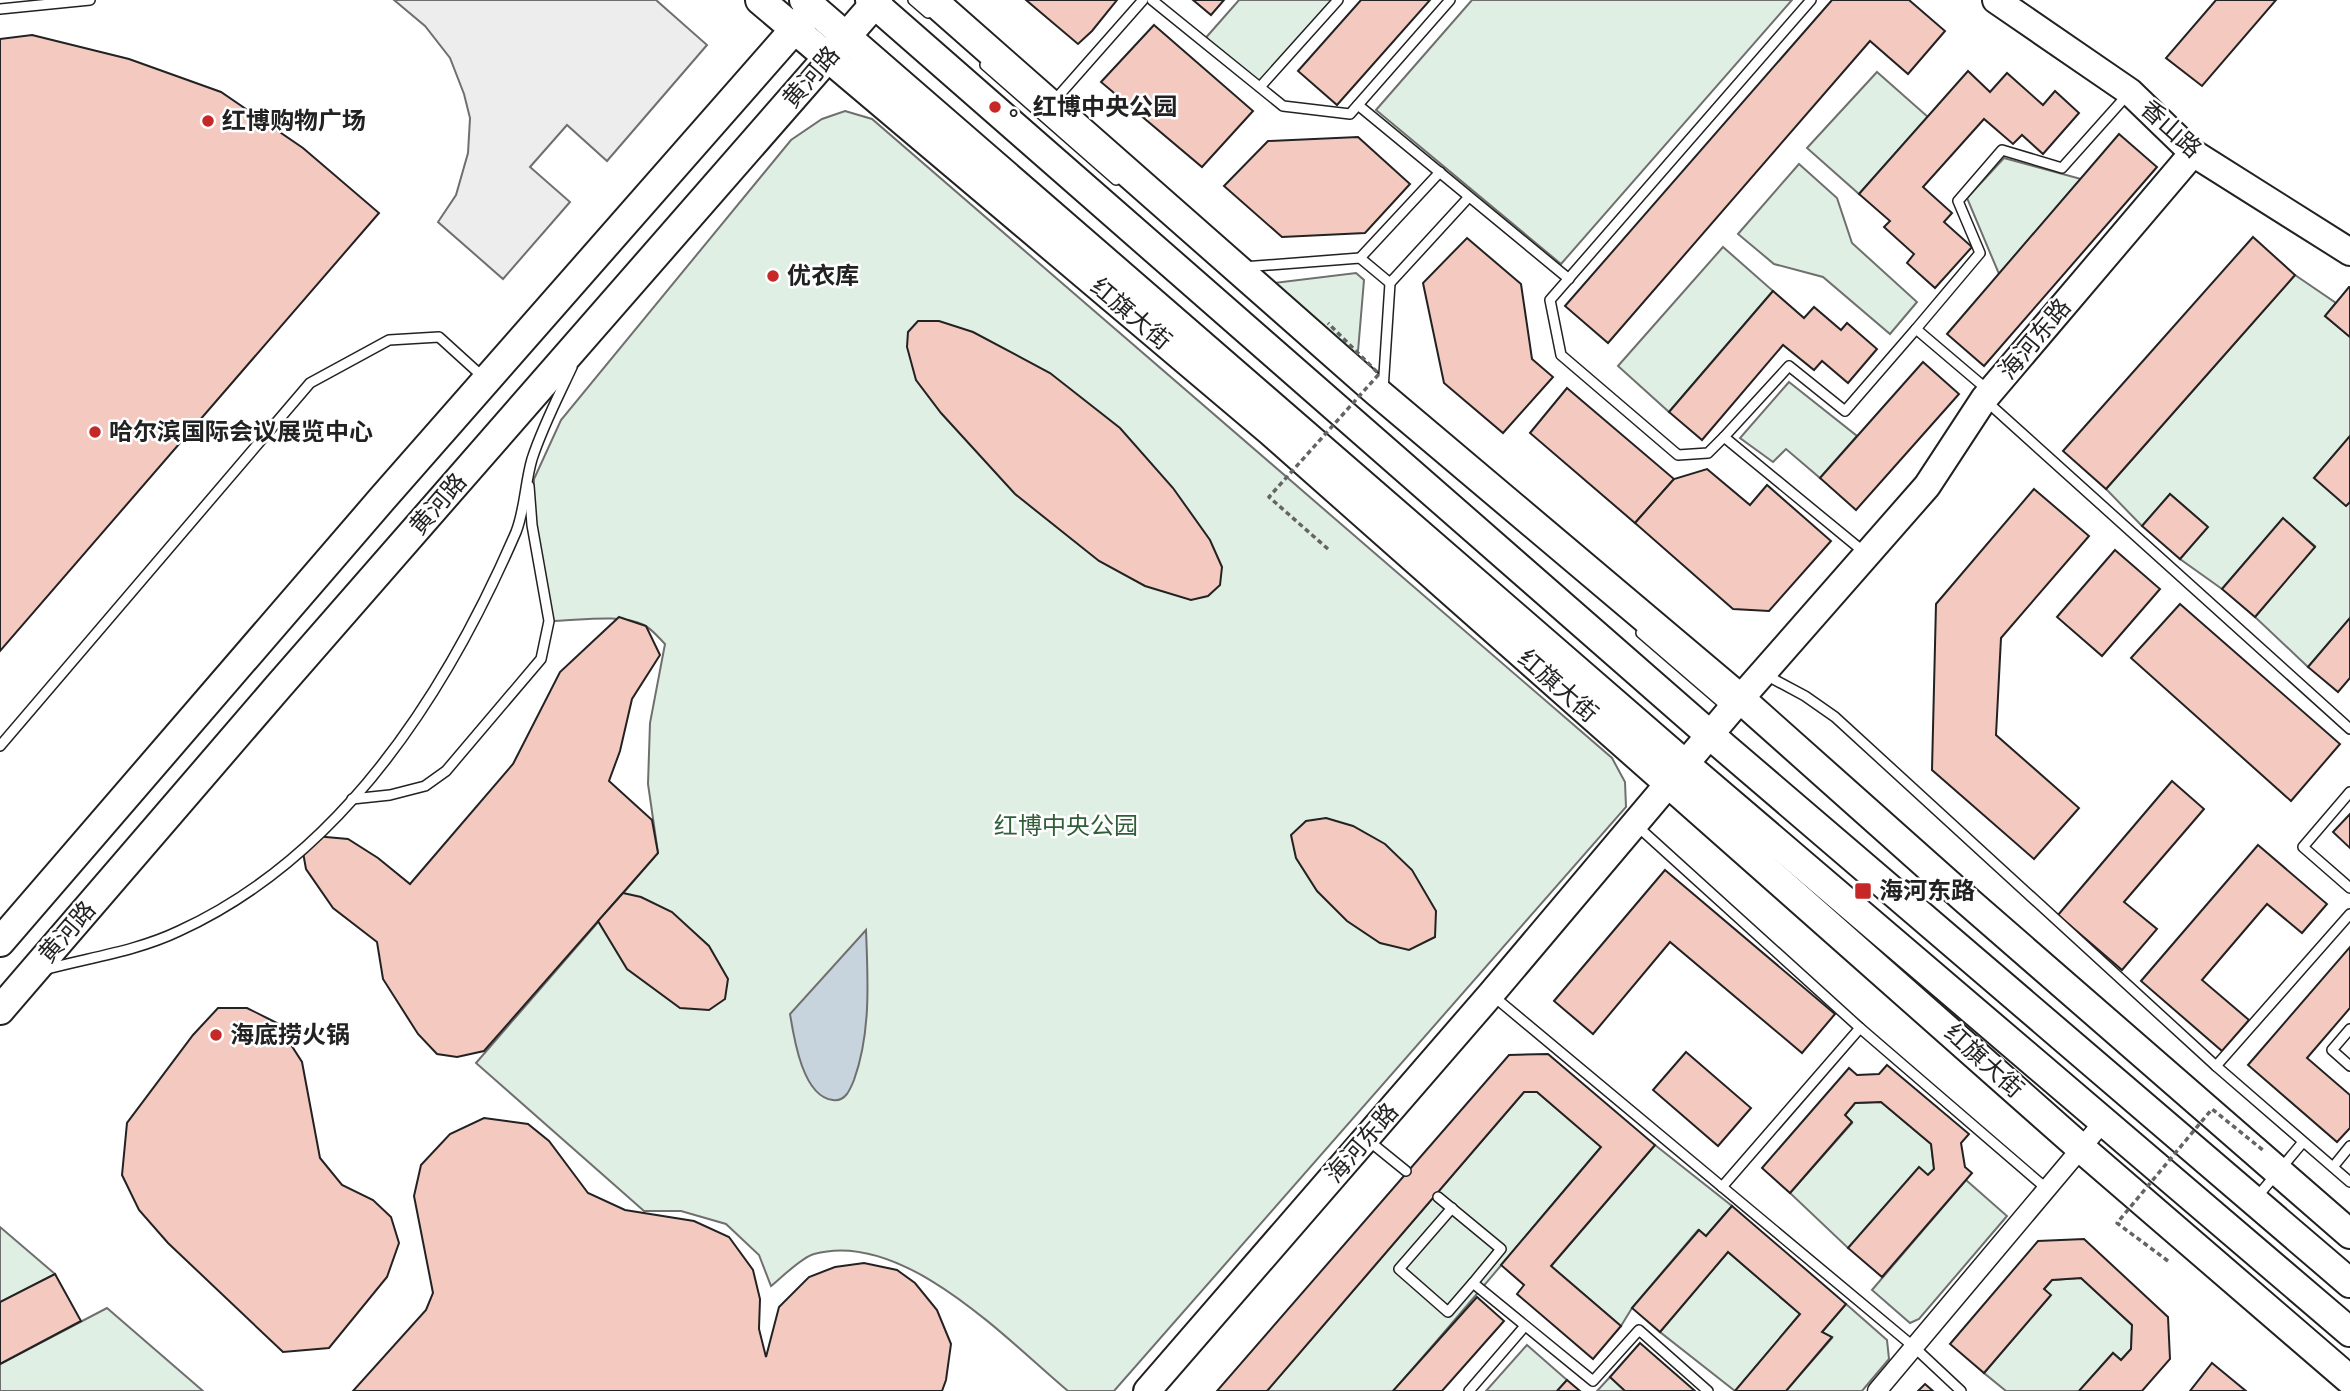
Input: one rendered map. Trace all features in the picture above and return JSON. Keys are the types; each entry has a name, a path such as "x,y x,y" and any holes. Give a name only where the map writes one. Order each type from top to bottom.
{"main road":[{"name":"红旗大街","path":"760,0 1677,773 2105,1121 2350,1332"},
{"name":"黄河路","path":"0,1010 278,687 827,59 874,1"},
{"path":"874,1 1039,118 1228,268 1382,396 1735,704 2271,1161 2350,1234"},
{"name":"红旗大街","path":"812,3 846,37 1677,773 2082,1149 2350,1380"},
{"name":"黄河路","path":"0,942 794,29 812,3"},
{"path":"933,9 1039,118 1710,735 2350,1283"}],"street":[{"name":"香山路","path":"1996,0 2130,92 2193,153 2350,252"},
{"name":"海河东路","path":"1147,1391 1491,994 1735,704 1927,486 1987,395 2193,153"},
{"path":"1877,1391 2105,1121"}],"lane":[{"path":"0,9 90,0"},
{"path":"913,0 933,9"},
{"path":"1039,118 1143,0"},
{"path":"1152,0 1283,106 1350,114 1450,0"},
{"path":"1260,87 1338,0"},
{"path":"1811,0 1550,300 1561,355 1678,455 1708,453 1789,366 1845,411 1980,253 1958,201 2002,150 2062,168 2130,92"},
{"path":"972,54 1039,118 1125,188"},
{"path":"1358,105 1569,279"},
{"path":"1228,268 1360,258 1440,172"},
{"path":"1341,374 1381,409 1390,283 1468,198"},
{"path":"1360,258 1390,283"},
{"path":"1916,329 2350,729"},
{"path":"32,972 131,950 180,931 250,893 284,867 340,814 390,754 444,677 518,528 531,460 550,413 590,330"},
{"path":"0,746 310,383 389,340 439,337 487,380"},
{"path":"1724,438 1867,555"},
{"path":"352,799 390,795 425,786 446,771 541,659 549,621 532,525 529,475"},
{"path":"1635,628 1735,704"},
{"path":"1762,673 1805,696 1835,717 2216,1066 2350,1182"},
{"path":"2350,792 2303,848 2350,888"},
{"path":"1634,824 1860,1027 2048,1190"},
{"path":"2216,1066 2350,914"},
{"path":"1491,994 1914,1347 1961,1391"},
{"path":"1722,1187 1860,1027"},
{"path":"2350,1029 2332,1050 2350,1066"},
{"path":"1366,1138 1406,1171"},
{"path":"2254,1200 2271,1161 2303,1142"},
{"path":"2333,1167 2350,1146"},
{"path":"1438,1197 1501,1249 1448,1312 1399,1269 1451,1208"},
{"path":"1473,1283 1593,1381 1639,1330 1709,1391"},
{"path":"1469,1391 1525,1326"}],"path":[{"path":"1328,323 1379,374 1269,497 1328,549"},
{"path":"2168,1261 2117,1223 2212,1109 2271,1161"}],"green space":[{"path":"1239,0 1338,0 1260,87 1203,41"},
{"path":"1472,0 1792,0 1561,264 1376,110"},
{"path":"1877,72 1928,117 1859,194 1807,148"},
{"name":"红博中央公园","path":"845,111 872,119 1612,758 1625,782 1626,807 1114,1391 1068,1391 984,1318 951,1294 917,1273 883,1258 848,1251 814,1254 798,1263 771,1286 759,1255 726,1224 681,1211 644,1211 476,1063 658,853 648,784 650,723 665,644 650,629 634,621 611,618 549,621 532,525 534,479 561,420 791,140 822,119"},
{"path":"2004,158 2081,179 1999,274 1967,198"},
{"path":"1799,164 1837,198 1852,243 1917,302 1890,334 1823,277 1774,264 1738,234"},
{"path":"1723,247 1773,291 1669,412 1618,366"},
{"path":"1356,273 1364,280 1356,375 1257,285"},
{"path":"2295,275 2336,303 2325,316 2350,337 2350,436 2314,478 2346,506 2350,502 2350,618 2308,667 2255,617 2315,546 2283,519 2222,589 2180,559 2207,526 2170,494 2142,526 2106,489"},
{"path":"1789,382 1857,436 1820,478 1786,449 1773,462 1740,438"},
{"path":"1524,1092 1537,1092 1601,1147 1446,1331 1393,1391 1267,1391"},
{"path":"1881,1102 1931,1144 1934,1169 1848,1248 1790,1193 1852,1123 1845,1115 1855,1103"},
{"path":"1655,1145 1732,1206 1706,1236 1698,1230 1632,1308 1621,1326 1551,1266"},
{"path":"1966,1180 2007,1216 1919,1319 1910,1323 1872,1290"},
{"path":"0,1227 55,1274 0,1302"},
{"path":"1728,1252 1800,1314 1735,1391 1660,1332"},
{"path":"2081,1278 2132,1325 2131,1349 2121,1360 2113,1353 2079,1391 2006,1391 1984,1373 2050,1296 2044,1289 2052,1280"},
{"path":"1846,1304 1887,1340 1889,1359 1862,1391 1786,1391 1832,1338 1822,1332"},
{"path":"107,1308 203,1391 0,1391 0,1364"},
{"path":"1527,1345 1567,1380 1557,1391 1486,1391"},
{"path":"1610,1377 1625,1391 1597,1391"}],"shaded area":[{"path":"394,0 656,0 707,45 607,161 567,125 530,167 570,202 503,279 438,222 456,195 468,153 470,118 450,58 425,26"},
{"path":"866,930 867,1006 863,1044 851,1088 841,1099 833,1100 814,1089 807,1078 797,1051 790,1014"}],"building":[{"path":"1026,0 1117,0 1078,44"},
{"path":"1193,0 1224,0 1211,15"},
{"path":"1361,0 1430,0 1337,105 1298,71"},
{"path":"1832,0 1909,0 1945,31 1908,74 1870,41 1608,343 1565,306"},
{"path":"2216,0 2276,0 2202,86 2166,58"},
{"path":"1154,25 1253,111 1202,167 1101,82"},
{"name":"哈尔滨国际会议展览中心","path":"32,35 129,59 221,92 303,148 379,213 0,651 0,39"},
{"path":"1968,71 1990,92 2007,73 2043,105 2055,91 2079,113 2043,154 2022,135 2013,144 1984,119 1923,187 1952,213 1944,222 1972,247 1935,288 1907,263 1914,254 1884,227 1890,221 1859,194"},
{"path":"2119,134 2157,167 1984,366 1947,334"},
{"path":"1358,137 1410,184 1365,233 1282,237 1224,186 1268,141"},
{"path":"2253,237 2295,275 2106,489 2063,451"},
{"path":"1467,238 1521,284 1532,359 1553,377 1503,433 1444,383 1423,283"},
{"path":"2350,287 2350,337 2325,316"},
{"path":"1773,291 1804,318 1814,307 1841,330 1847,323 1877,349 1848,383 1822,361 1814,370 1783,345 1702,440 1669,412"},
{"path":"918,321 939,321 973,332 1050,373 1120,428 1173,488 1210,540 1222,567 1220,585 1208,596 1191,600 1145,586 1099,561 1015,494 941,413 916,380 907,347 908,332"},
{"path":"1923,362 1959,394 1856,510 1820,478"},
{"path":"1567,388 1674,479 1635,523 1530,433"},
{"path":"2350,436 2350,502 2346,506 2314,478"},
{"path":"1707,469 1750,505 1767,485 1831,541 1769,611 1733,609 1635,523 1674,479"},
{"path":"2034,489 2089,536 2001,638 1996,735 2079,808 2034,859 1932,770 1936,604"},
{"path":"2170,494 2208,527 2180,559 2142,526"},
{"path":"2283,518 2315,547 2255,617 2222,589"},
{"path":"2115,550 2160,589 2102,656 2057,617"},
{"path":"2180,604 2340,744 2291,801 2131,658"},
{"path":"619,617 646,626 660,655 632,699 620,751 609,781 652,820 658,853 484,1051 457,1057 437,1054 418,1034 383,979 377,942 333,908 306,869 302,847 315,836 348,839 378,858 410,884 513,764 560,672"},
{"path":"2350,618 2350,678 2338,692 2308,667"},
{"path":"2172,781 2204,809 2124,902 2157,929 2122,970 2058,915"},
{"path":"2350,814 2350,848 2333,832"},
{"path":"1326,818 1353,826 1385,844 1412,870 1436,911 1435,937 1409,950 1380,943 1347,921 1317,891 1296,858 1291,835 1306,821"},
{"path":"2258,845 2327,904 2302,933 2267,904 2202,980 2249,1020 2222,1051 2141,981"},
{"path":"1665,870 1835,1014 1802,1053 1670,942 1593,1034 1554,1001"},
{"path":"623,893 641,897 672,912 709,946 728,979 725,999 709,1010 680,1008 627,969 598,921"},
{"path":"2350,947 2350,1008 2307,1058 2350,1095 2350,1128 2337,1142 2248,1065"},
{"path":"218,1008 247,1008 277,1023 302,1062 320,1158 342,1185 373,1200 391,1217 399,1243 387,1277 329,1348 283,1352 168,1243 139,1210 122,1175 127,1123 193,1035"},
{"path":"1686,1052 1751,1108 1718,1146 1653,1090"},
{"path":"1548,1054 1655,1145 1551,1266 1621,1326 1593,1359 1517,1294 1524,1285 1501,1265 1601,1147 1537,1092 1524,1092 1267,1391 1217,1391 1509,1055"},
{"path":"1887,1065 1969,1134 1961,1143 1965,1167 1972,1173 1882,1277 1848,1248 1919,1167 1928,1175 1934,1169 1931,1144 1881,1102 1855,1103 1845,1115 1852,1122 1790,1193 1762,1168 1849,1068 1857,1075 1879,1074"},
{"path":"484,1118 528,1124 549,1141 588,1193 625,1210 694,1221 729,1237 753,1270 760,1299 759,1329 766,1357 779,1307 809,1277 835,1267 864,1263 897,1270 915,1283 937,1310 951,1344 942,1391 353,1391 426,1310 433,1293 414,1196 421,1165 450,1134"},
{"path":"1732,1206 1846,1304 1822,1332 1832,1337 1786,1391 1735,1391 1800,1314 1728,1252 1660,1332 1632,1308 1699,1230 1706,1236"},
{"path":"2084,1239 2168,1317 2170,1359 2142,1391 2079,1391 2113,1353 2121,1360 2131,1349 2132,1325 2081,1278 2052,1280 2044,1289 2051,1295 1984,1373 1950,1344 2038,1241"},
{"path":"55,1274 81,1321 0,1364 0,1302"},
{"path":"1477,1297 1504,1321 1442,1391 1393,1391"},
{"path":"1640,1343 1695,1391 1625,1391 1610,1377"},
{"path":"2212,1363 2246,1391 2190,1391"},
{"path":"1567,1380 1580,1391 1557,1391"},
{"path":"1925,1384 1933,1391 1918,1391"}],"place":[{"name":"。红博中央公园","path":"995,107"},
{"name":"红博购物广场","path":"208,121"},
{"name":"优衣库","path":"773,276"},
{"name":"哈尔滨国际会议展览中心","path":"95,432"},
{"name":"海河东路","path":"1863,891"},
{"name":"海底捞火锅","path":"216,1035"}]}
